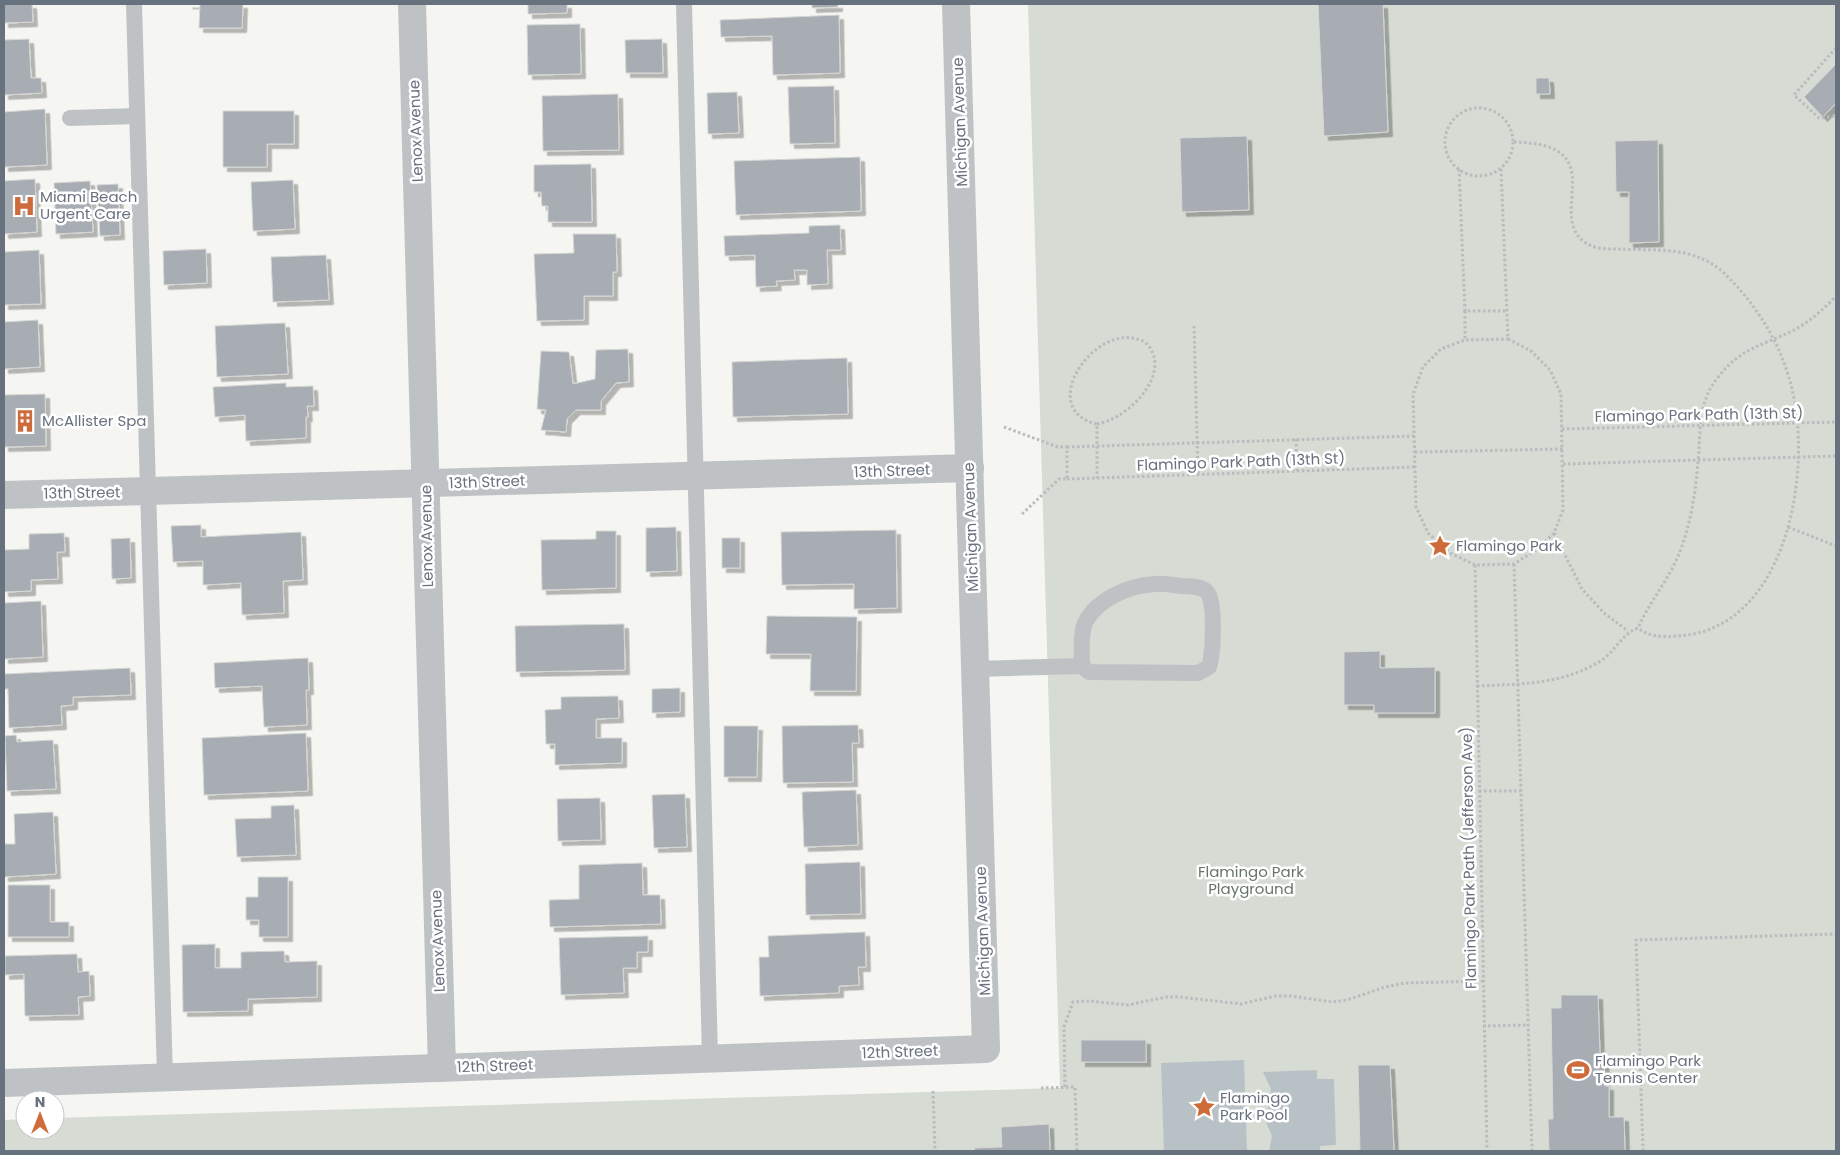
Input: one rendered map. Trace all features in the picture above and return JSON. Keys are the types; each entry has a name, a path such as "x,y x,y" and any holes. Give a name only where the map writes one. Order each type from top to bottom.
{"street":[{"name":"Lenox Avenue","path":"412,4 442,1068"},
{"name":"Michigan Avenue","path":"956,4 986,1049"},
{"name":"13th Street","path":"4,495 970,468"},
{"name":"12th Street","path":"4,1083 986,1049"}],"lane":[{"path":"134,4 165,1077"},
{"path":"684,4 710,1059"},
{"path":"70,118 137,116"},
{"path":"975,669 1082,666 1089,672 1198,673 1209,667 1212,656 1211,599 1205,590 1196,587 1155,584 1137,587 1116,596 1095,608 1084,623 1082,666"}],"path":[{"path":"1836,48 1794,95 1819,118 1836,116"},
{"path":"1474,108 1485,108 1505,118 1511,128 1514,142 1511,155 1501,169 1491,174 1480,176 1458,169 1446,150 1445,139 1454,119 1463,112 1474,108"},
{"path":"1514,142 1548,145 1559,151 1565,158 1572,176 1573,221 1580,239 1589,245 1600,248 1684,252 1708,261 1722,272 1751,303 1773,338 1792,386 1797,423 1798,479 1788,527 1766,579 1751,601 1735,616 1697,634 1660,636 1646,634 1638,628"},
{"path":"1458,169 1466,340"},
{"path":"1501,169 1508,339"},
{"path":"1476,686 1554,681 1587,669 1618,646 1628,632 1638,628 1673,566 1681,547 1694,500 1699,426 1708,391 1719,376 1744,352 1792,331 1808,321 1836,296"},
{"path":"1465,311 1507,310"},
{"path":"1194,326 1198,474"},
{"path":"1124,338 1141,340 1148,344 1153,352 1155,361 1151,380 1129,408 1111,419 1097,424 1079,418 1071,404 1070,392 1078,370 1093,352 1110,341 1124,338"},
{"path":"1508,339 1531,351 1550,370 1561,394 1563,510 1554,534 1539,548 1514,564 1475,565 1450,553 1428,534 1416,508 1413,394 1423,367 1441,349 1466,340 1508,339"},
{"name":"Flamingo Park Path (13th St)","path":"1562,429 1836,422"},
{"path":"1097,424 1097,478"},
{"path":"1004,427 1058,447 1414,436"},
{"path":"1296,439 1297,471"},
{"path":"1067,447 1067,479"},
{"path":"1415,452 1563,449"},
{"path":"1563,464 1836,456"},
{"name":"Flamingo Park Path (13th St)","path":"1021,515 1059,479 1415,467"},
{"path":"1788,527 1836,546"},
{"path":"1554,534 1582,589 1604,612 1628,632"},
{"path":"1514,564 1532,1151"},
{"name":"Flamingo Park Path (Jefferson Ave)","path":"1475,565 1482,982 1487,1151"},
{"path":"1479,791 1521,791"},
{"path":"1643,1151 1636,940 1836,934"},
{"path":"1065,1087 1064,1027 1073,1002 1089,1001 1128,1005 1166,997 1180,997 1241,1004 1276,996 1291,996 1332,1002 1347,1000 1385,986 1482,982"},
{"path":"1483,1026 1529,1025"},
{"path":"1041,1088 1075,1086 1077,1151"},
{"path":"933,1091 935,1151"}],"green space":[{"name":"Flamingo Park","path":"1028,4 1836,4 1836,1151 4,1151 4,1120 15,1119 15,1140 65,1140 65,1118 1060,1088"}],"shaded area":[{"name":"Flamingo Park Pool","path":"1244,1060 1247,1151 1164,1151 1161,1063"},
{"path":"1317,1070 1317,1079 1334,1079 1336,1145 1320,1146 1320,1151 1269,1151 1272,1136 1266,1122 1271,1089 1263,1072"}],"building":[{"path":"4,4 32,4 33,22 4,23"},
{"path":"200,4 243,4 242,28 199,28"},
{"path":"528,4 567,4 567,13 528,14"},
{"path":"812,4 838,4 838,7 812,8"},
{"path":"1318,4 1383,4 1388,132 1324,136"},
{"path":"839,15 840,73 773,75 772,36 721,37 720,20"},
{"path":"580,24 581,74 528,75 527,25"},
{"path":"29,39 31,78 41,78 42,93 4,95 4,40"},
{"path":"662,39 663,73 626,73 625,40"},
{"path":"1836,64 1836,103 1823,117 1804,97"},
{"path":"1536,78 1549,78 1550,94 1536,94"},
{"path":"834,86 835,143 790,144 788,87"},
{"path":"737,92 739,133 708,134 707,93"},
{"path":"618,94 619,150 543,151 542,96"},
{"path":"45,109 47,165 4,167 4,112"},
{"path":"223,111 294,111 294,144 267,144 267,167 223,167"},
{"path":"1247,136 1249,210 1182,212 1180,138"},
{"path":"1658,140 1659,242 1629,243 1629,192 1616,192 1615,141"},
{"path":"860,157 861,211 736,215 734,161"},
{"path":"591,164 592,222 548,222 548,206 542,206 541,192 534,192 534,165"},
{"name":"Miami Beach Urgent Care","path":"35,179 37,232 4,234 4,181"},
{"path":"293,180 295,229 253,231 251,182"},
{"path":"90,181 93,232 56,234 54,183"},
{"path":"118,184 120,235 100,236 97,185"},
{"path":"840,225 841,250 827,250 828,284 807,285 807,270 794,270 795,280 776,281 777,286 756,287 755,255 725,256 724,236 809,233 809,226"},
{"path":"573,234 616,234 617,272 613,272 613,296 584,296 584,320 537,321 534,254 574,253"},
{"path":"206,249 207,283 164,285 163,251"},
{"path":"39,250 41,304 4,305 4,252"},
{"path":"326,255 329,300 273,302 271,257"},
{"path":"38,320 40,367 4,369 4,322"},
{"path":"285,323 288,374 217,377 215,326"},
{"path":"628,349 629,382 616,383 601,401 601,410 576,410 567,419 566,432 541,430 546,410 537,409 541,351 569,352 573,384 595,379 596,350"},
{"path":"847,358 848,414 733,417 732,362"},
{"path":"286,383 286,387 313,386 314,406 307,406 306,438 246,441 245,415 215,417 213,387"},
{"name":"McAllister Spa","path":"45,394 46,446 4,447 4,395"},
{"path":"201,525 201,537 301,532 303,580 283,581 284,613 242,615 241,583 203,585 203,561 173,562 171,526"},
{"path":"676,527 677,571 646,572 646,528"},
{"path":"896,530 897,608 854,609 854,584 782,585 781,532"},
{"path":"596,531 616,531 616,588 542,590 541,540 596,539"},
{"path":"64,533 65,552 57,552 58,579 31,580 31,591 4,592 4,550 29,549 29,534"},
{"path":"130,538 131,578 112,579 111,539"},
{"path":"722,538 740,538 740,568 722,568"},
{"path":"41,601 43,657 4,659 4,603"},
{"path":"767,616 857,617 856,691 810,691 811,654 766,654"},
{"path":"624,624 625,670 516,672 515,626"},
{"path":"1380,651 1380,668 1435,667 1435,713 1374,713 1374,705 1344,705 1344,652"},
{"path":"308,658 309,690 306,690 307,725 264,727 262,686 215,688 214,663"},
{"path":"130,668 131,695 73,697 73,705 61,706 62,725 9,728 8,689 4,689 4,674"},
{"path":"680,688 680,712 652,713 652,689"},
{"path":"618,696 619,718 596,719 596,738 622,738 622,763 555,765 555,744 546,744 545,710 561,709 561,697"},
{"path":"858,725 859,743 852,743 853,782 783,783 782,726"},
{"path":"724,726 758,726 757,777 724,777"},
{"path":"306,733 308,791 204,795 202,738"},
{"path":"16,735 17,742 53,740 56,789 7,791 5,736"},
{"path":"4,736 6,760 4,760"},
{"path":"856,790 858,845 804,847 802,792"},
{"path":"685,794 687,847 654,848 652,795"},
{"path":"600,798 601,840 558,841 557,799"},
{"path":"294,805 296,855 237,857 235,819 271,818 271,806"},
{"path":"53,812 56,874 4,877 4,844 15,844 14,814"},
{"path":"860,862 861,914 806,915 805,864"},
{"path":"642,863 643,895 660,895 661,924 550,927 549,900 579,899 579,865"},
{"path":"258,877 288,877 288,937 259,937 259,920 246,920 246,897 258,897"},
{"path":"8,885 50,885 50,922 69,922 69,937 8,937"},
{"path":"865,932 866,967 858,967 859,985 839,986 839,993 760,996 759,957 769,957 768,936"},
{"path":"648,936 648,952 637,952 637,968 623,968 624,993 561,995 559,938"},
{"path":"215,944 215,968 241,968 241,952 284,951 285,962 317,961 317,997 248,999 248,1011 183,1012 182,945"},
{"path":"77,954 78,972 89,971 90,996 78,997 79,1015 25,1016 24,974 5,975 5,956"},
{"name":"Flamingo Park Tennis Center","path":"1561,995 1598,995 1600,1054 1604,1054 1605,1086 1609,1086 1609,1117 1624,1117 1625,1151 1549,1151 1548,1119 1553,1119 1551,1008 1561,1008"},
{"path":"1081,1040 1146,1040 1146,1062 1081,1062"},
{"path":"1358,1065 1390,1065 1394,1151 1360,1151"},
{"path":"1049,1124 1050,1151 975,1151 974,1148 1002,1147 1001,1127"}],"place":[{"name":"Miami Beach Urgent Care","path":"24,206"},
{"name":"McAllister Spa","path":"25,421"},
{"name":"Flamingo Park","path":"1440,546"},
{"name":"Flamingo Park Tennis Center","path":"1578,1070"},
{"name":"Flamingo Park Pool","path":"1204,1107"}],"park label":[{"name":"Flamingo Park Playground","path":"1251,880"}]}
